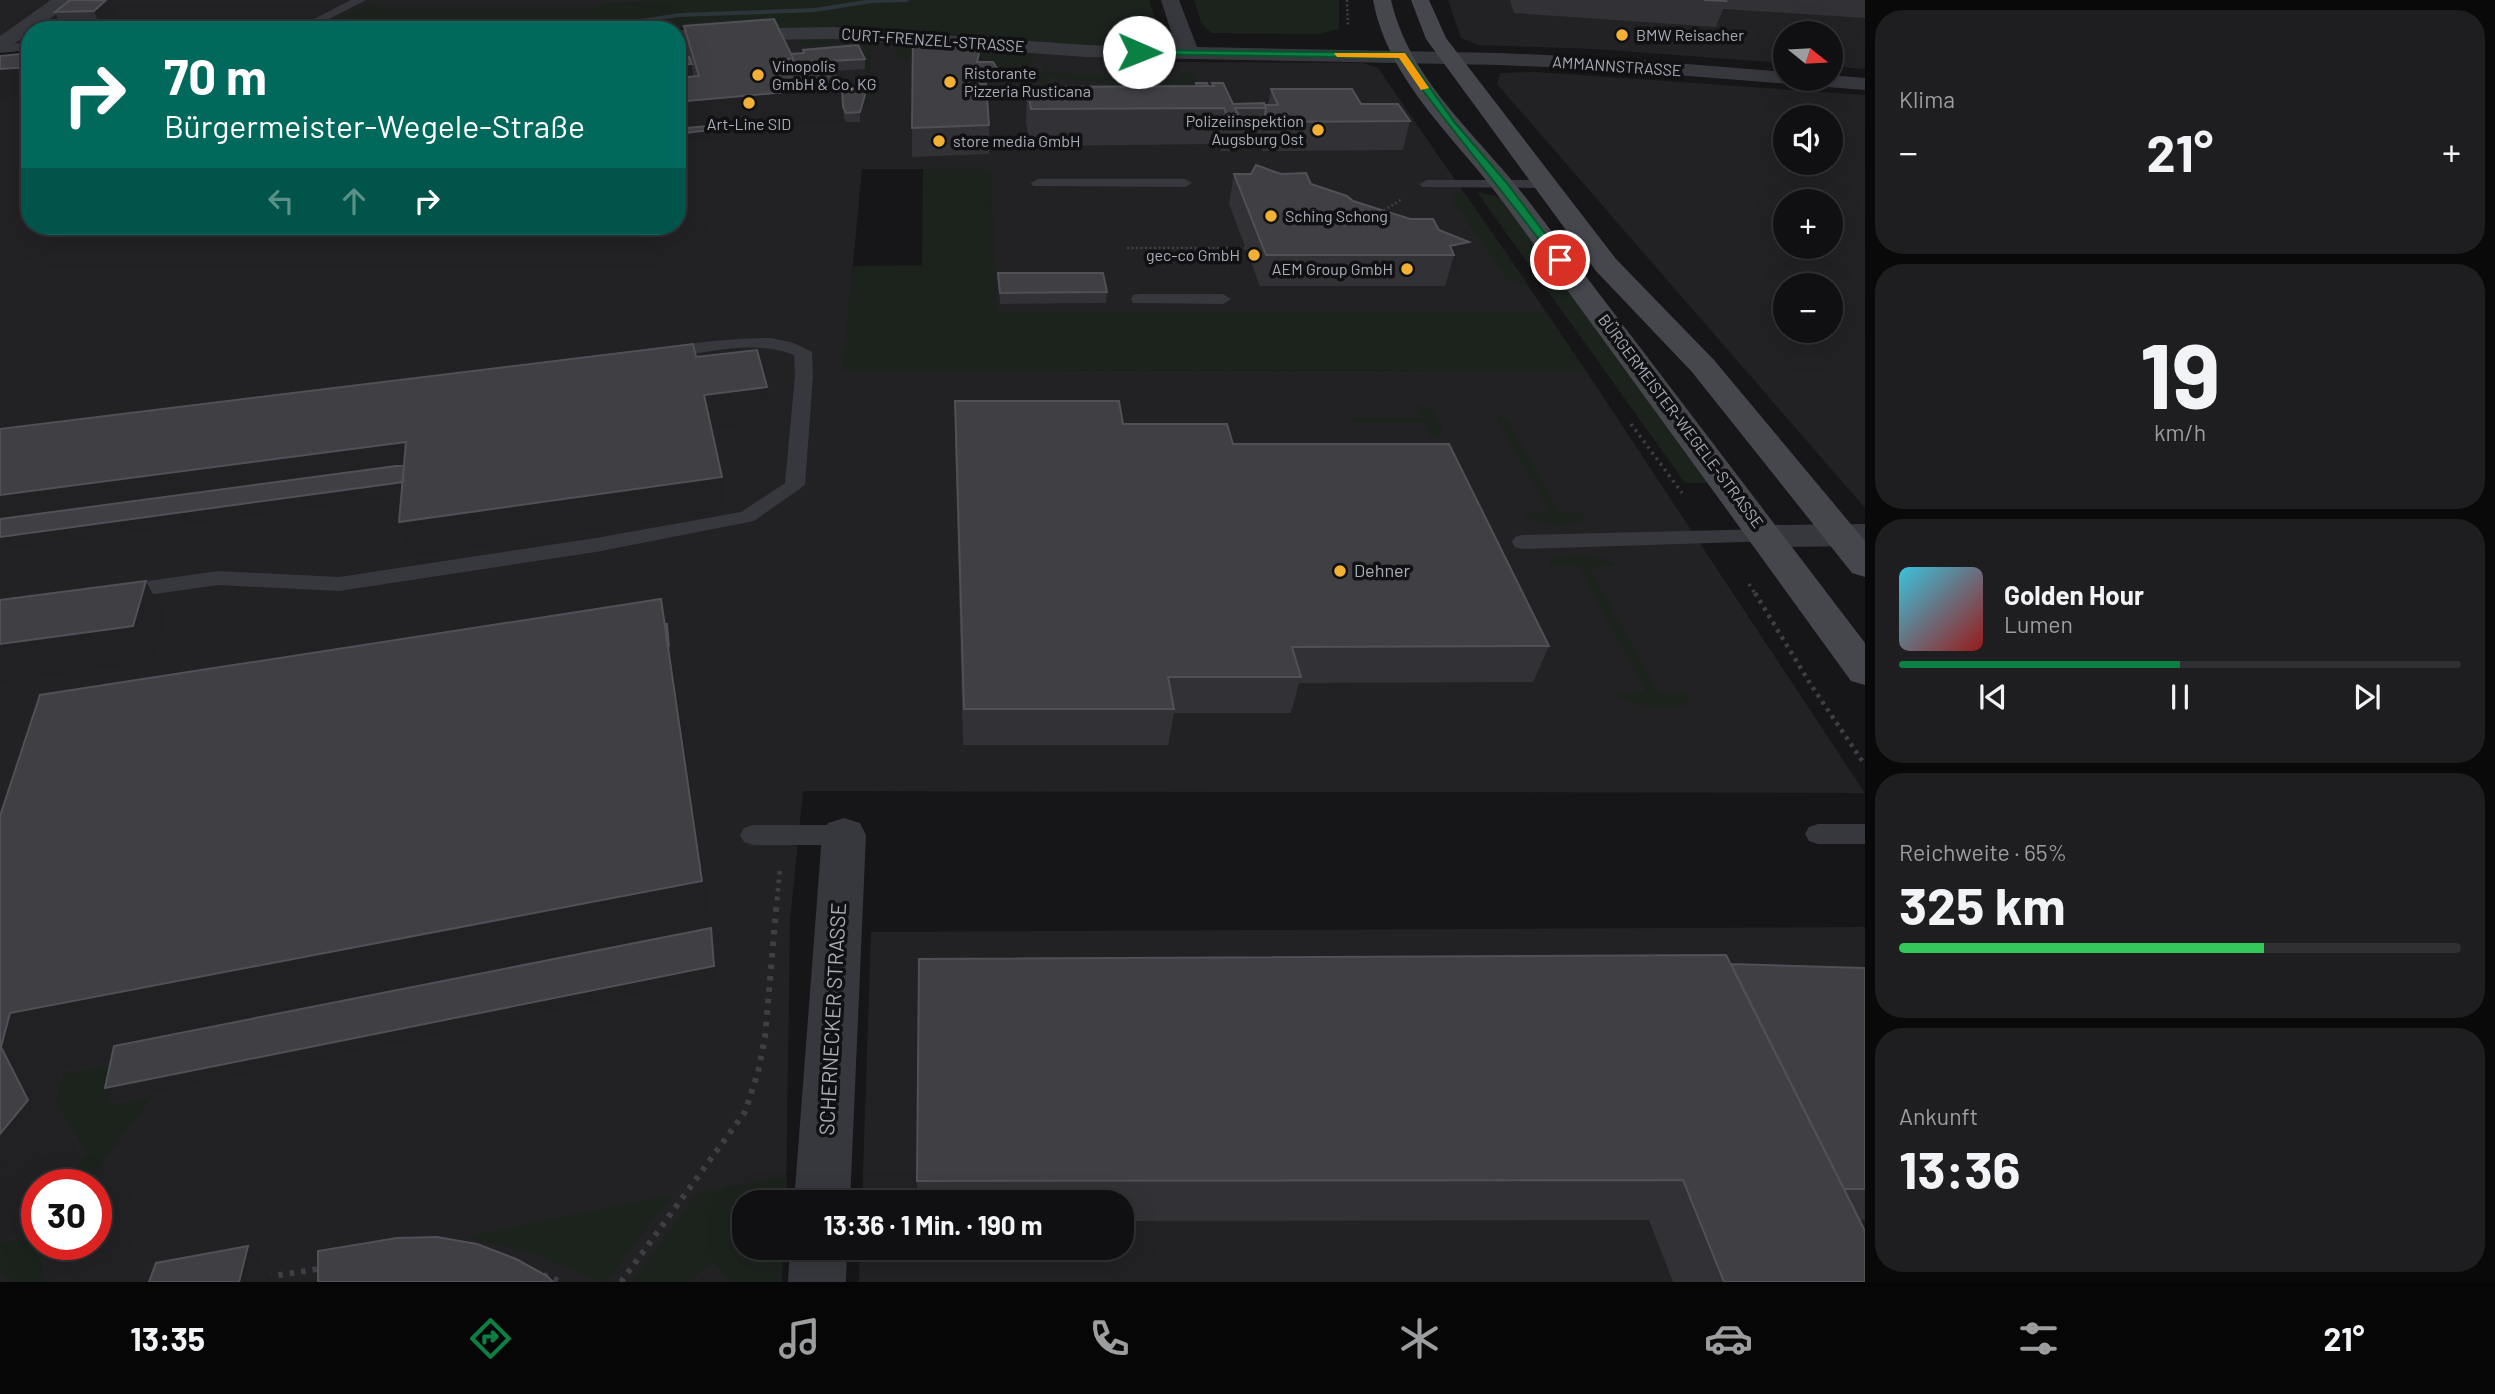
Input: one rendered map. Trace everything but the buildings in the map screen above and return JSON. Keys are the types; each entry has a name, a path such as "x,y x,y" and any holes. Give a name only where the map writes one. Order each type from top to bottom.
{"main road":[{"name":"BÜRGERMEISTER-WEGELE-STRASSE","path":"1382,0 1385,19 1402,55 1452,125 1503,184 1865,671"},
{"path":"1420,0 1423,12 1449,57 1606,265 1703,366 1853,536 1865,565"}],"street":[{"path":"31,21 64,0"},
{"path":"1170,0 1189,54"},
{"path":"3,42 21,29"},
{"name":"CURT-FRENZEL-STRASSE","path":"686,35 833,33 1086,51 1449,57"},
{"name":"AMMANNSTRASSE","path":"1449,57 1589,62 1773,78"},
{"name":"AMMANNSTRASSE","path":"1843,83 1865,84"},
{"path":"1766,536 1853,536"},
{"name":"SCHERNECKER STRASSE","path":"823,1190 843,848"},
{"path":"817,1282 818,1260"}],"lane":[{"path":"317,21 362,1"},
{"path":"3,42 21,45"},
{"path":"1038,183 1185,183"},
{"path":"1427,184 1543,184"},
{"path":"1139,299 1223,299"},
{"path":"96,596 218,578 339,584 596,545 747,517 795,485 804,376 803,352 790,345 758,343 648,356"},
{"path":"1522,542 1766,536"},
{"path":"1818,834 1865,834"},
{"path":"753,835 843,848"}],"path":[{"path":"1380,213 1427,184"},
{"path":"1127,248 1246,248"},
{"path":"621,1282 744,1112 758,1072 765,1037 780,868 788,861 843,848"},
{"path":"264,1278 330,1267"},
{"path":"531,1270 562,1282"}],"shaded area":[{"path":"0,0 796,0 621,20 21,21 21,43 0,46"},
{"path":"663,0 1149,0 1165,47 1056,45 896,30 686,29 686,21 336,19 371,4 376,5 373,9 597,9 600,4"},
{"path":"1194,0 1339,0 1339,29 1319,34 1211,33 1201,22"},
{"name":"BMW Reisacher","path":"1448,0 1865,0 1865,69 1843,67 1843,21 1773,21 1773,62 1595,49 1478,45 1461,38"},
{"path":"799,36 872,41 868,104 821,93 822,87 859,83 856,77 867,76 858,55 867,53 860,41 802,46"},
{"path":"819,37 1177,62 1363,63 1378,68 1546,312 996,312 990,169 862,169 843,370 1586,371 1865,793 803,791 790,921 786,1190 732,1190 732,1260 783,1260 782,1282 0,1282 0,68 21,67 21,235 686,235 686,47"},
{"path":"902,41 1036,53 1025,73 894,57"},
{"path":"1045,64 1048,65 1046,72 1180,80 1181,72 1194,73 1197,82 1187,85 1110,85 1047,78 1047,85 1044,86 1039,81"},
{"path":"1536,72 1773,89 1773,91 1865,95 1865,508 1497,84 1500,73"},
{"path":"923,169 990,169 997,312 1546,312 1586,371 842,370 853,266 922,265"},
{"path":"1464,192 1529,286 1506,279 1453,201 1453,196"},
{"path":"1477,192 1496,196 1504,202 1710,483 1685,483"},
{"path":"1417,405 1433,410 1442,428 1442,434 1432,438 1425,423 1358,423 1351,420 1355,417 1422,418"},
{"path":"1500,416 1507,419 1560,513 1585,513 1585,521 1571,525 1544,524 1523,513 1550,513 1496,418"},
{"path":"1562,556 1598,557 1616,566 1589,567 1658,692 1688,692 1690,697 1685,705 1648,707 1630,702 1615,692 1646,692 1578,566 1550,566 1551,559"},
{"path":"1865,927 1865,1282 859,1282 860,1260 1134,1260 1134,1190 862,1190 871,932"},
{"path":"115,1064 108,1106 152,1097 97,1169 75,1169 87,1154 55,1102 63,1074"},
{"path":"787,1177 786,1190 732,1190 732,1260 782,1260 780,1282 730,1282 712,1261 689,1282 631,1282 698,1192"},
{"path":"672,1195 606,1282 600,1282 534,1253 464,1237"},
{"path":"21,1234 21,1260 41,1260 44,1282 8,1282 0,1271 0,1243 16,1240"}],"waterway":[{"path":"637,21 679,15 815,10 872,1 907,0"}],"slow traffic":[{"path":"1337,55 1402,55 1424,88"}],"place":[{"name":"BMW Reisacher","path":"1622,35"},
{"name":"Vinopolis GmbH & Co. KG","path":"758,75"},
{"name":"Ristorante Pizzeria Rusticana","path":"950,82"},
{"name":"Art-Line SID","path":"749,103"},
{"name":"Polizeiinspektion Augsburg Ost","path":"1318,130"},
{"name":"store media GmbH","path":"939,141"},
{"name":"Sching Schong","path":"1271,216"},
{"name":"gec-co GmbH","path":"1254,255"},
{"name":"AEM Group GmbH","path":"1407,269"},
{"name":"Dehner","path":"1340,571"}],"route":[{"path":"1139,52 1402,55 1452,125 1503,184 1560,260"}]}
